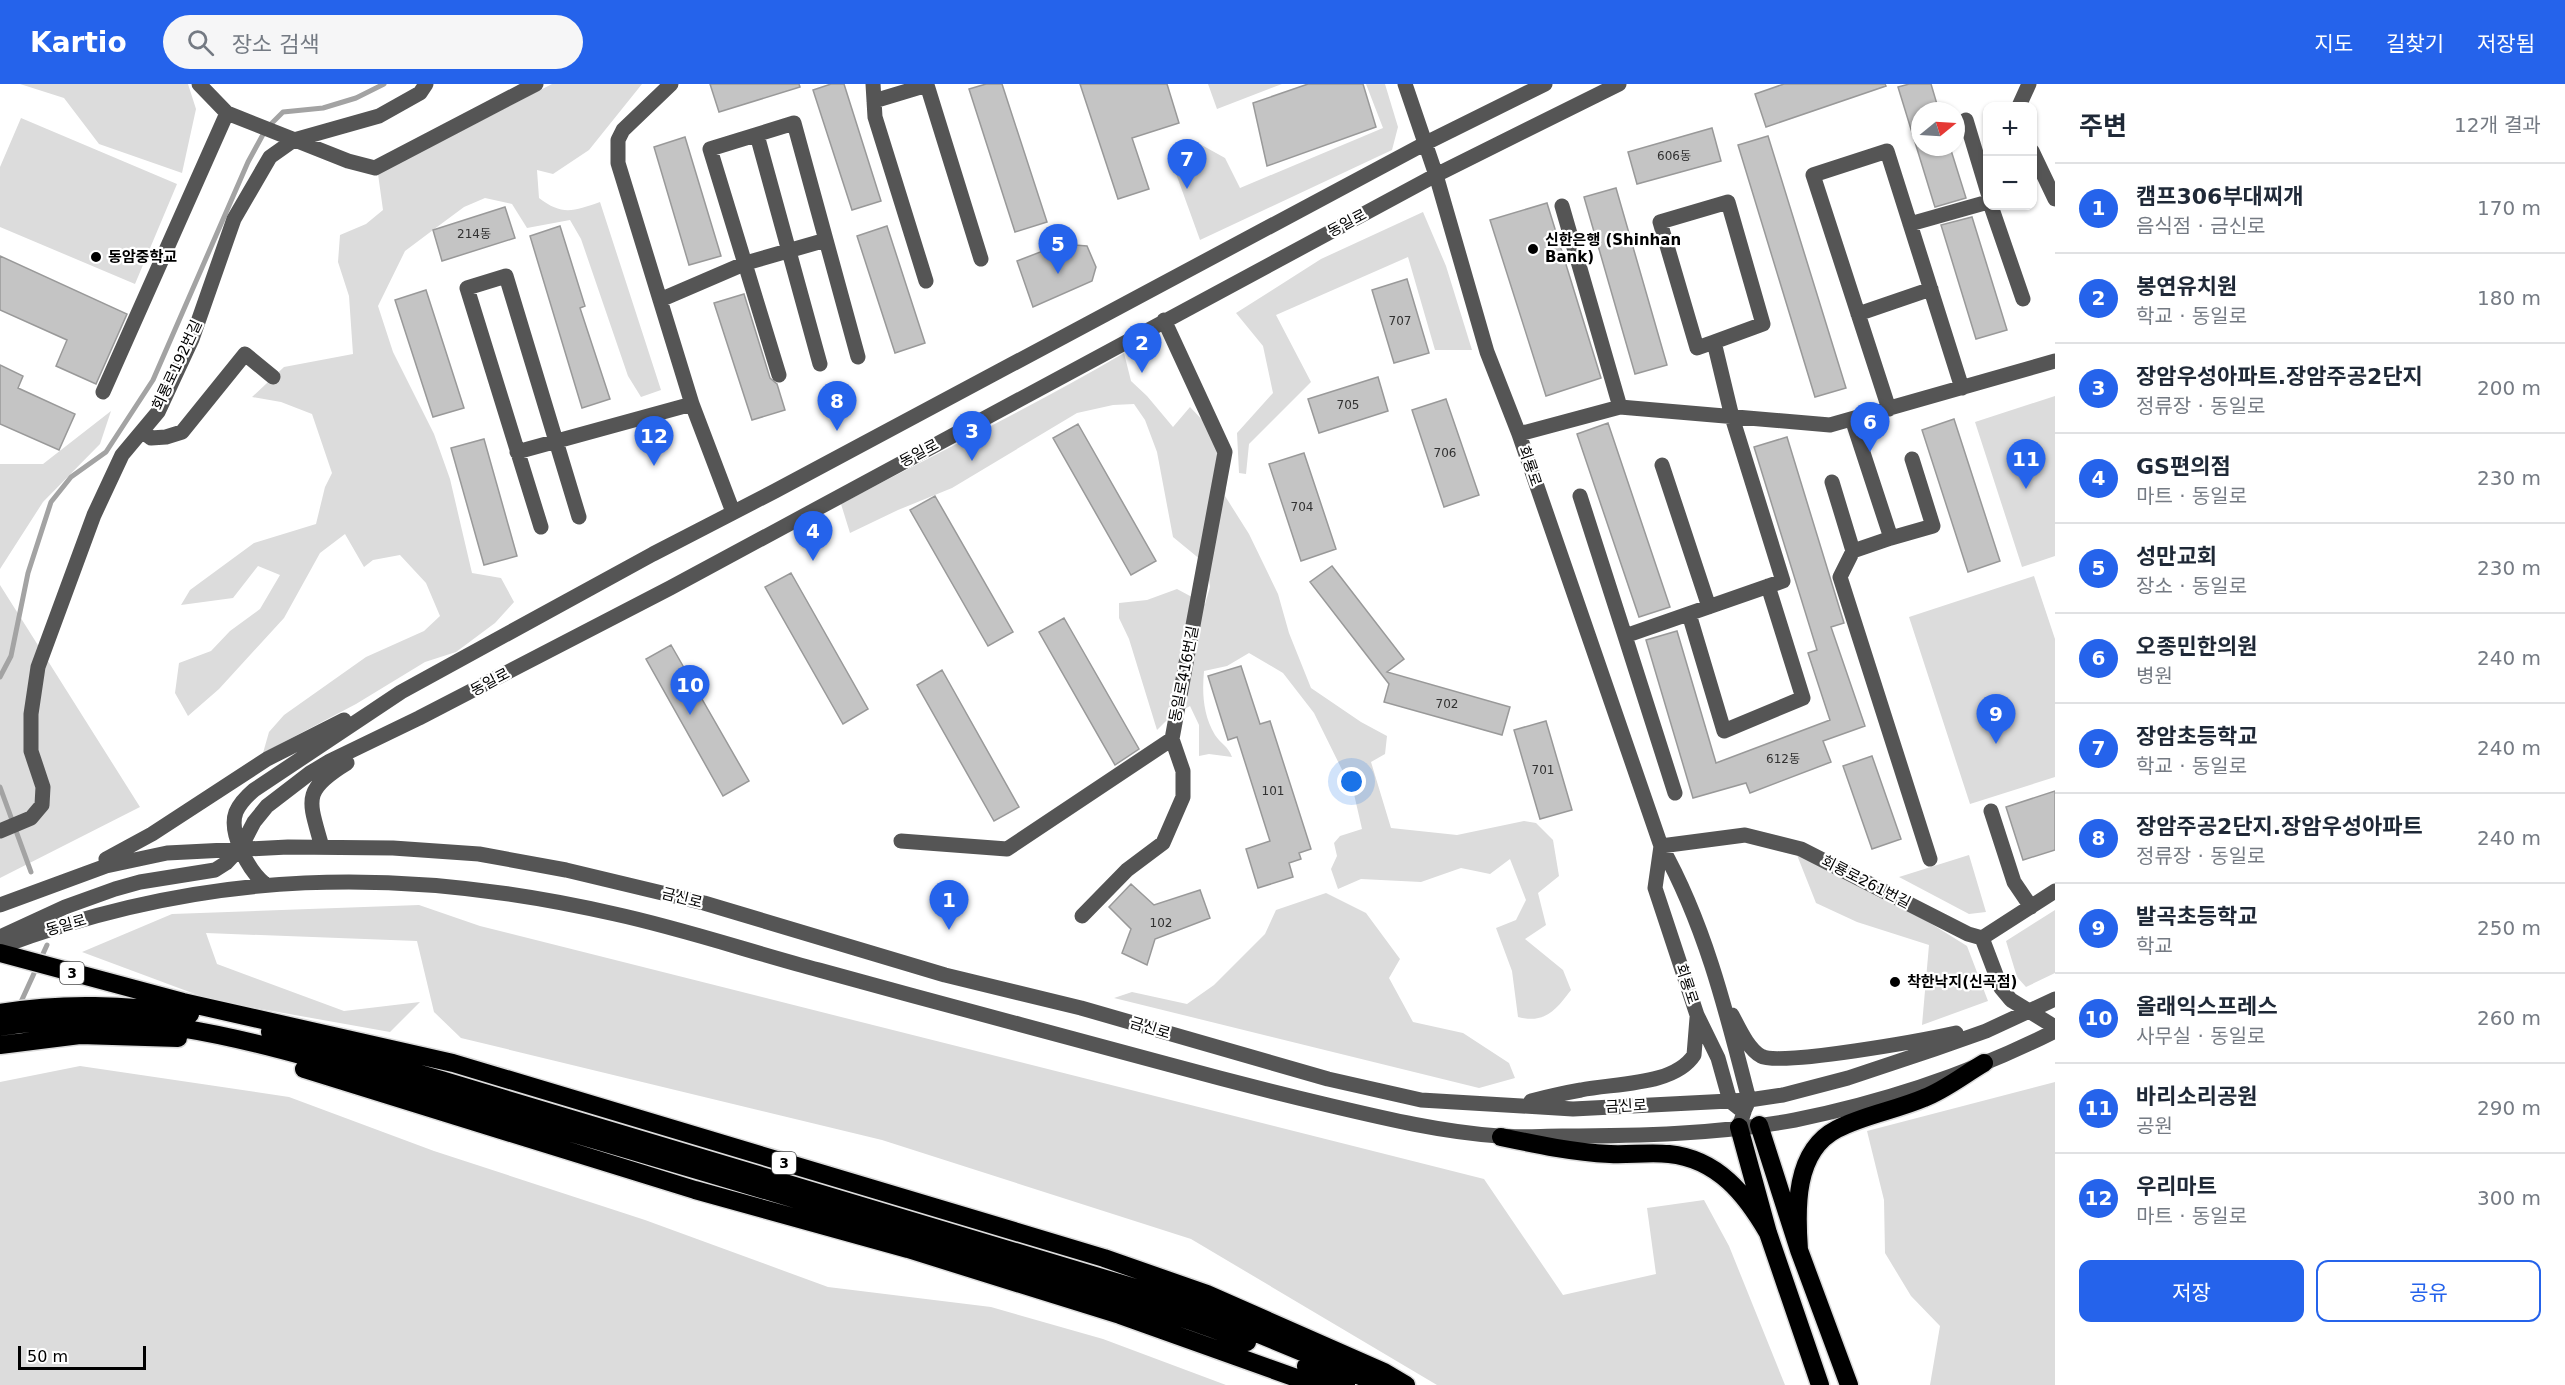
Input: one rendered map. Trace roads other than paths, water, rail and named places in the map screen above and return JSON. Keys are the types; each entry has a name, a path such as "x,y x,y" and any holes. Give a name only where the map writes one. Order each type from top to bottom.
{"highway":[{"name":"3","path":"0,953 144,992 453,1064 1104,1258 1207,1294 1384,1372 1406,1385"},
{"path":"0,1013 53,1006 102,1005 165,1010 225,1020 441,1080 912,1226 1179,1317 1252,1344 1346,1385"},
{"path":"0,1027 53,1020 101,1019 166,1024 222,1035 1033,1258 1179,1301 1382,1385"},
{"path":"0,1045 59,1036 140,1035 196,1041 274,1059 694,1190 908,1249 1120,1315 1316,1385"},
{"path":"1798,1250 1797,1214 1800,1184 1807,1164 1820,1142 1830,1133 1846,1125 1927,1098 1984,1063"},
{"path":"1744,1113 1768,1233 1820,1385"},
{"path":"1758,1125 1798,1250 1849,1385"},
{"path":"1502,1137 1559,1150 1629,1155 1666,1154 1688,1159 1717,1172 1736,1186 1752,1205 1768,1233"}],"street":[{"path":"199,84 231,115 348,161 375,168 509,90 536,84"},
{"path":"290,139 379,116 420,93 426,84"},
{"path":"671,84 623,130 618,140 617,152 621,176 692,404 733,512"},
{"path":"873,84 875,117 926,281"},
{"name":"회룡로","path":"1405,84 1436,175 1487,352 1519,434 1661,846 1681,882 1720,993 1744,1113"},
{"path":"0,905 132,846 267,759 401,692 733,512 1426,143 1545,84"},
{"name":"동일로","path":"0,937 65,907 115,889 149,880 215,870 226,863 241,847 260,814 293,785 330,761 419,718 670,588 1436,175 1619,84"},
{"path":"2021,102 2029,84"},
{"path":"874,100 927,85 981,259"},
{"path":"103,392 231,115"},
{"path":"1966,120 1983,176"},
{"path":"779,375 710,149 794,123 858,357"},
{"path":"757,135 820,364"},
{"name":"회룡로192번길","path":"0,831 31,818 42,805 43,787 31,751 31,714 38,667 94,515 122,455 158,412 192,339 234,219 270,157 290,139"},
{"path":"1889,409 1813,175 1887,151 1962,388"},
{"path":"2034,156 2055,199"},
{"path":"1728,202 1763,324 1714,342 1697,348 1660,222 1728,202"},
{"path":"1910,224 1983,203"},
{"path":"1562,206 1620,407"},
{"path":"1992,210 2023,299"},
{"path":"660,300 746,263 826,240"},
{"path":"541,527 467,288 506,276 579,517"},
{"path":"1858,314 1931,289"},
{"name":"동일로416번길","path":"901,841 1007,849 1172,739 1225,452 1164,320"},
{"path":"1625,636 1783,581 1732,417 1714,342"},
{"path":"142,431 151,438 166,437 182,432 245,354 273,377"},
{"path":"1519,434 1620,407 1830,425 2055,361"},
{"path":"517,452 692,404"},
{"path":"1852,419 1891,538"},
{"path":"1853,551 1932,526 1912,459"},
{"path":"1662,465 1709,607"},
{"path":"1832,482 1853,551 1840,577 1930,859"},
{"path":"1580,496 1675,793"},
{"path":"1689,614 1724,731 1803,698 1768,586"},
{"path":"265,884 253,871 233,826 235,814 245,798 401,692"},
{"path":"322,847 311,803 319,783 326,776 419,718"},
{"path":"1082,916 1127,870 1163,843 1183,797 1183,771 1172,739"},
{"path":"1991,811 2014,882 2031,907"},
{"name":"회룡로261번길","path":"1661,846 1745,835 1801,849 1968,934 1982,938"},
{"name":"회룡로","path":"1661,846 1655,888 1697,1015 1718,1058 1730,1101"},
{"path":"44,887 139,857 241,847"},
{"name":"금신로","path":"241,847 322,847 479,854 566,870 704,903 945,975 1081,1008 1328,1079 1422,1100 1573,1109 1730,1101 1758,1125 1793,1120 1850,1107 1952,1075 2017,1050 2054,1030"},
{"name":"금신로","path":"265,884 338,880 434,884 476,888 617,914 1255,1088 1409,1125 1502,1137 1606,1137 1744,1113 1783,1095 1848,1078 1986,1031 2055,999"},
{"name":"동일로","path":"0,947 109,913 175,898 265,884"},
{"path":"2054,1030 2011,1000 2001,988 1982,938 2055,891"},
{"path":"1720,993 1753,1049 1760,1056 1768,1059 1807,1057 1935,1038 1985,1026 2034,1010"},
{"path":"1512,1105 1582,1089 1660,1077 1678,1070 1694,1055 1697,1015"}],"waterway":[{"path":"0,677 11,656 28,573 51,502 71,477 106,452 153,380 248,162 266,129 283,112 323,108 356,98 384,84"},
{"path":"0,787 31,872"},
{"path":"20,1004 47,945"}],"place":[{"name":"장암초등학교","path":"1187,189"},
{"name":"신한은행 (Shinhan Bank)","path":"1533,249"},
{"name":"동암중학교","path":"96,257"},
{"name":"성만교회","path":"1058,274"},
{"name":"봉연유치원","path":"1142,373"},
{"name":"장암주공2단지.장암우성아파트","path":"837,431"},
{"name":"오종민한의원","path":"1870,452"},
{"name":"장암우성아파트.장암주공2단지","path":"972,461"},
{"name":"우리마트","path":"654,466"},
{"name":"바리소리공원","path":"2026,489"},
{"name":"GS편의점","path":"813,561"},
{"name":"올래익스프레스","path":"690,715"},
{"name":"발곡초등학교","path":"1996,744"},
{"name":"캠프306부대찌개","path":"949,930"},
{"name":"착한낙지(신곡점)","path":"1895,982"}]}
